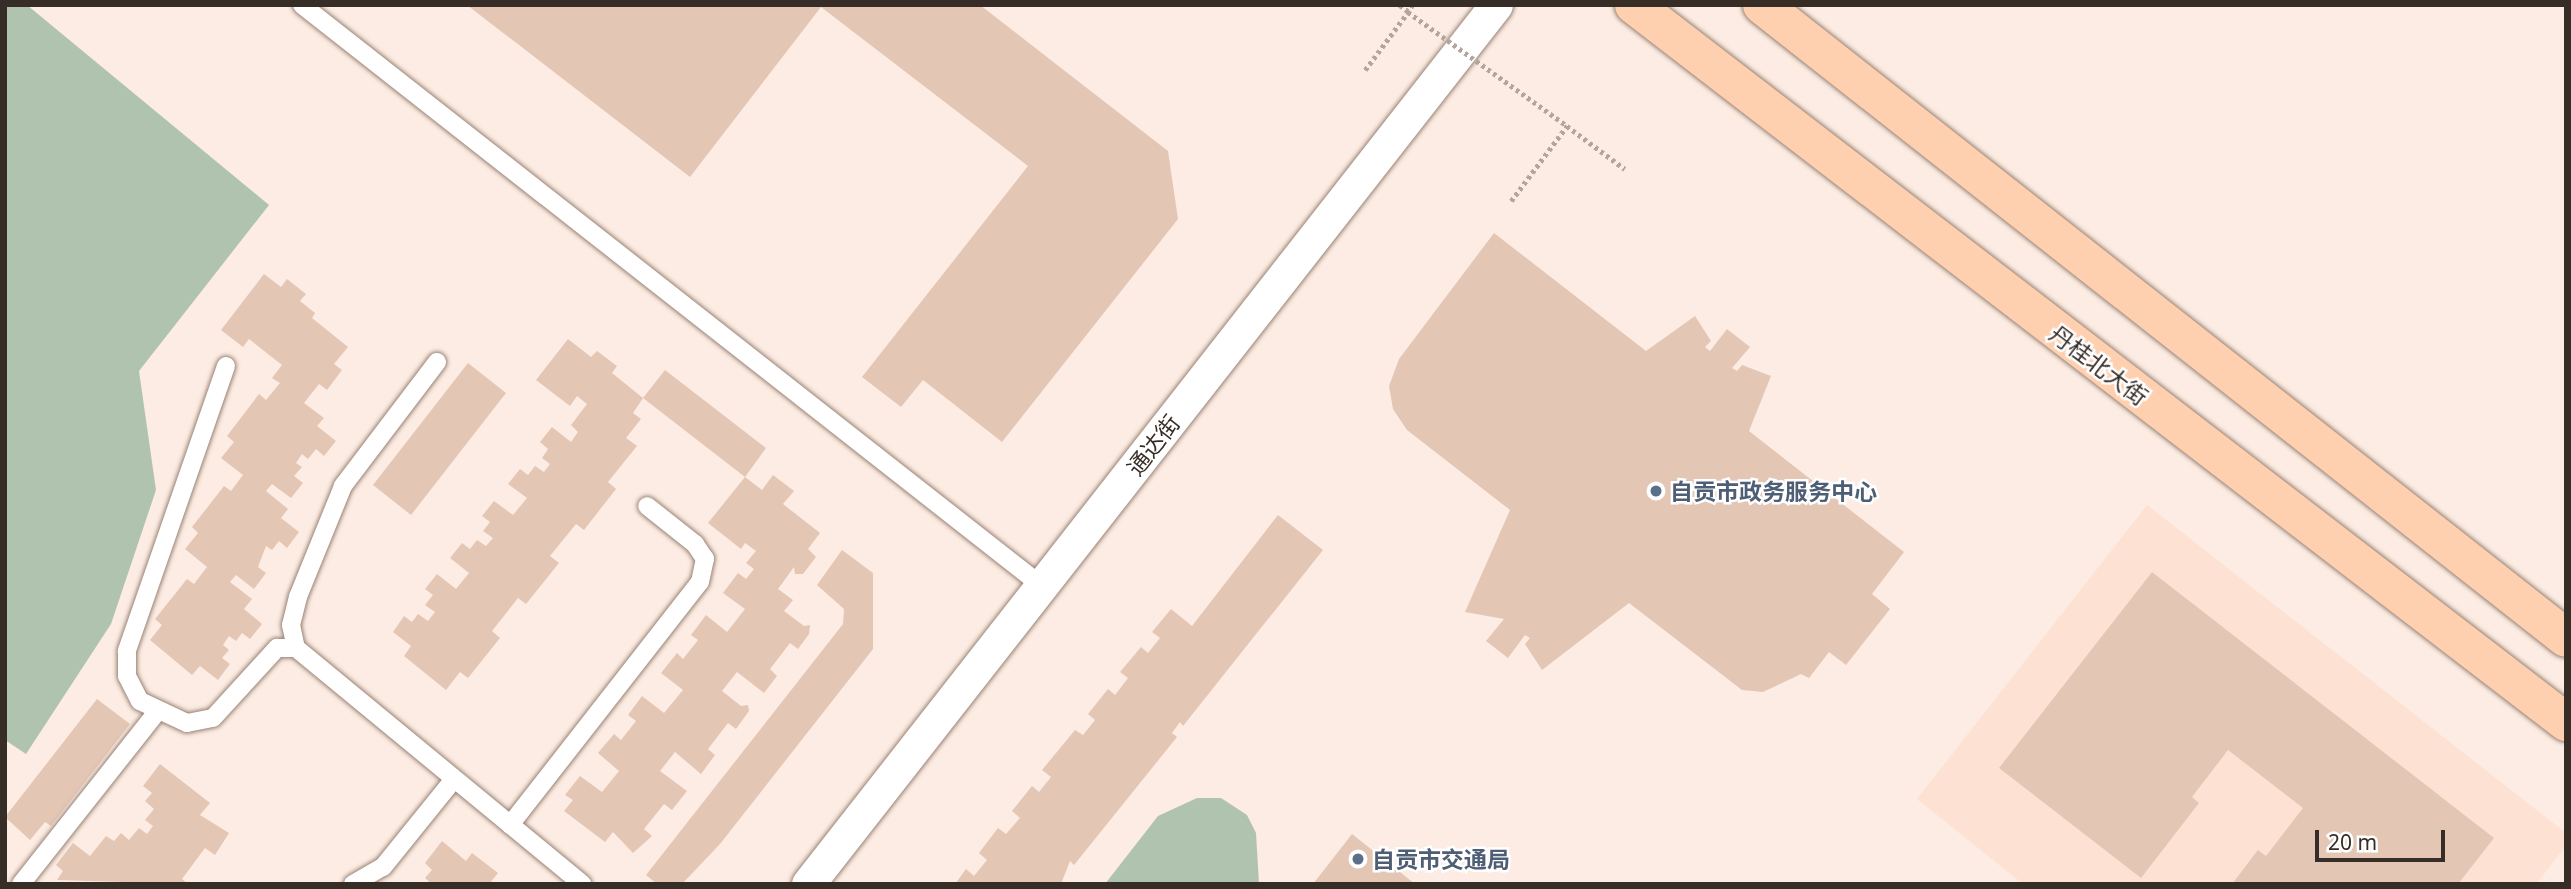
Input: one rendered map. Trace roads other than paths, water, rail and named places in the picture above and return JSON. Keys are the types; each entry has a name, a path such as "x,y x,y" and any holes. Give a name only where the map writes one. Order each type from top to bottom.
{"main road":[{"name":"丹桂北大街","path":"1634,5 2566,722"},
{"path":"1762,5 2566,638"}],"street":[{"name":"通达街","path":"808,884 1496,5"}],"lane":[{"path":"302,5 1042,586"},
{"path":"437,362 343,486 298,597 291,625 296,648 582,884"},
{"path":"226,366 127,651 127,676 140,701 157,712 187,723 213,718 277,648 296,648"},
{"path":"510,825 700,582 705,559 695,544 647,506"},
{"path":"21,884 157,712"},
{"path":"353,884 383,867 454,779"}],"place":[{"name":"自贡市政务服务中心","path":"1656,491"},
{"name":"自贡市交通局","path":"1358,859"}]}
